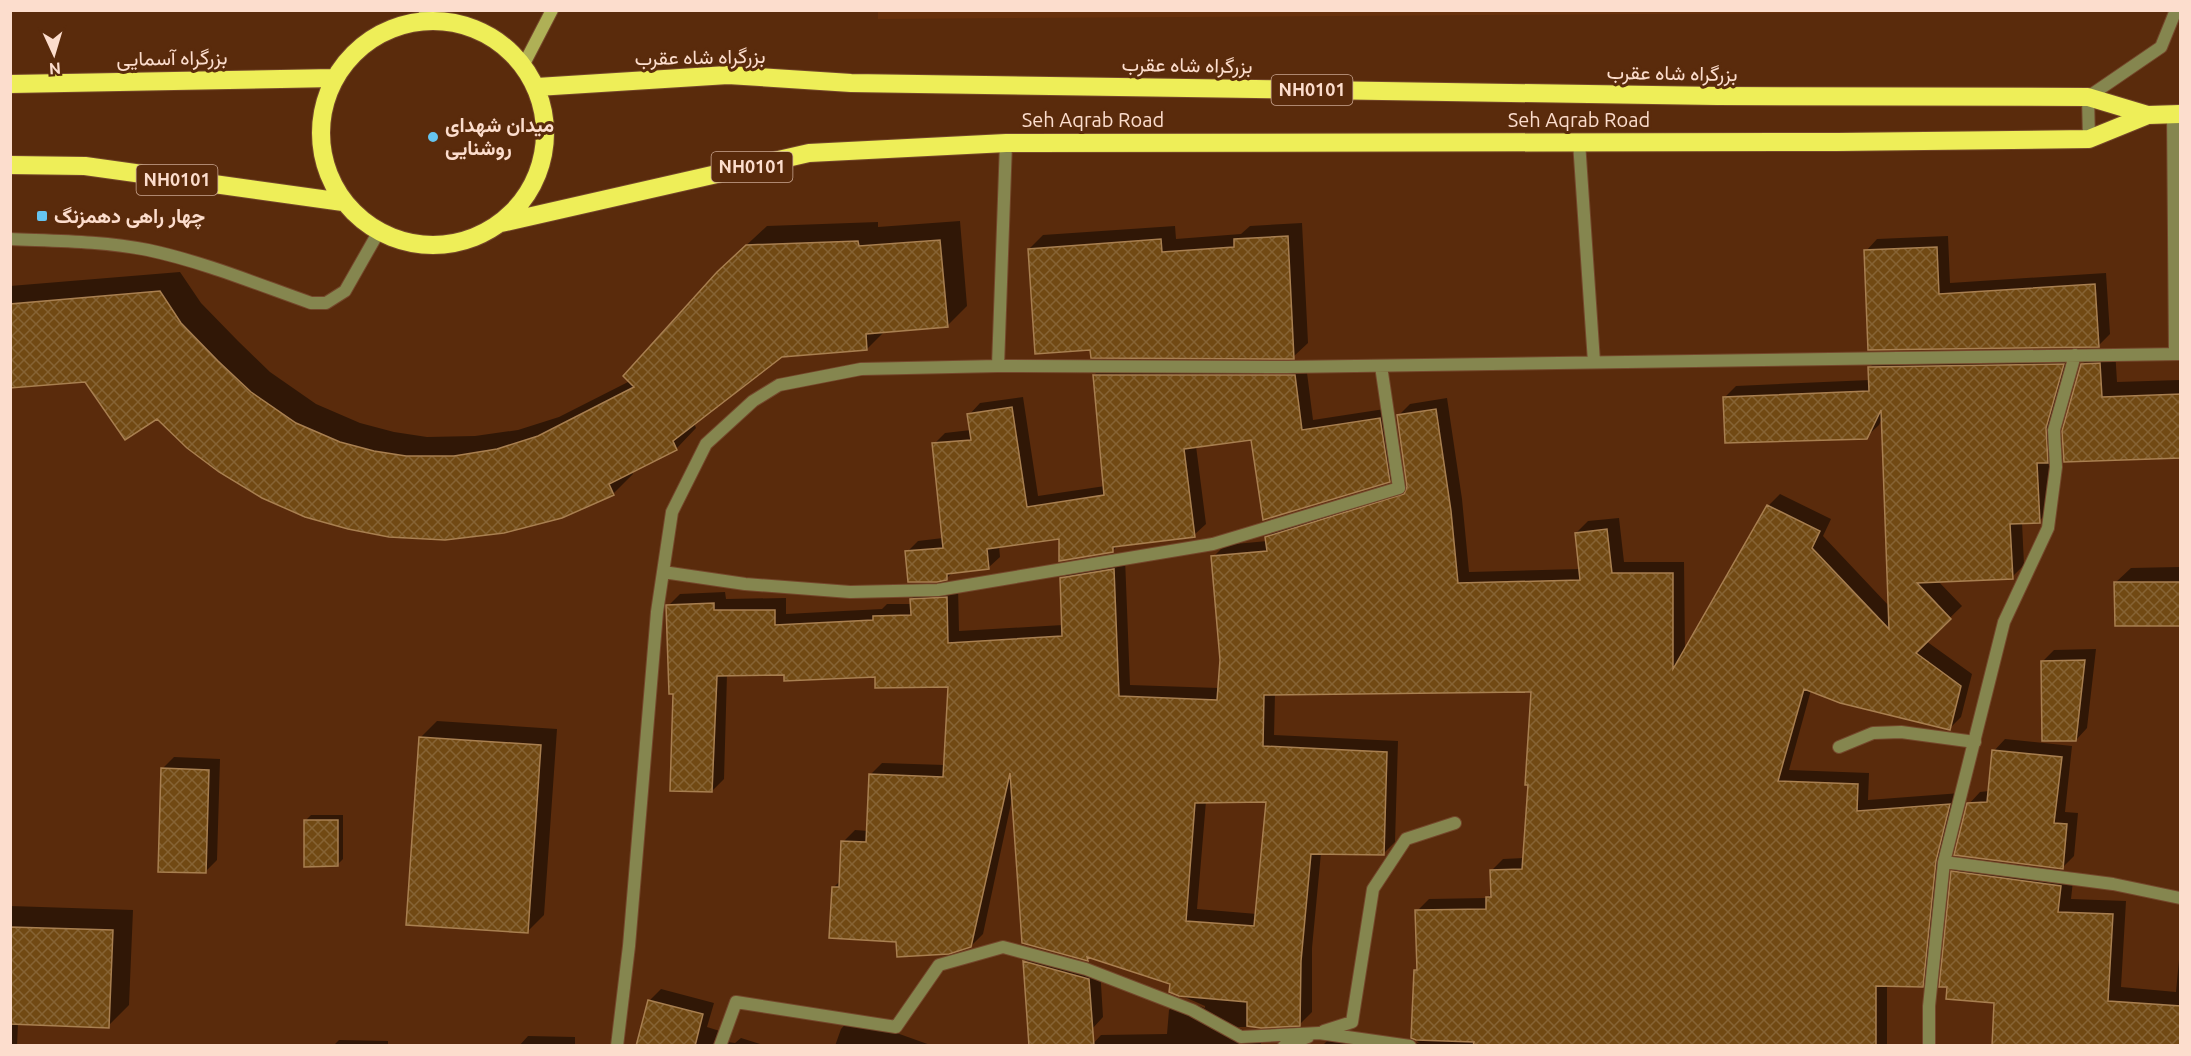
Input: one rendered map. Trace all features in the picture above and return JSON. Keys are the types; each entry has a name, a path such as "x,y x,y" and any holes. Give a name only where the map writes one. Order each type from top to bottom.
{"highway":[{"name":"NH0101","path":"501,223 529,195 544,160 546,123 537,87 524,64 495,38 459,23 424,16 386,31 356,50 334,78 322,109 320,141 327,173 343,202 378,233 401,242 437,246 472,239 501,223 809,153 1006,143"},
{"name":"بزرگراه شاه عقرب","path":"537,87 728,75 851,83 1693,96 2088,97"},
{"name":"بزرگراه آسمایی","path":"10,84 334,78"},
{"name":"Seh Aqrab Road","path":"2088,97 2148,115 2177,114"},
{"name":"Seh Aqrab Road","path":"1006,143 1837,142 2089,139 2148,115"},
{"name":"NH0101","path":"10,165 85,166 343,202"}],"main road":[{"path":"524,64 552,10"}],"street":[{"path":"2089,139 2088,97 2161,47 2176,10"},
{"path":"617,1046 629,946 657,612 672,512 706,444 753,401 779,385 861,369 998,366 1381,366 2178,354 2177,114"},
{"path":"1579,142 1594,362"},
{"path":"998,366 1006,143"},
{"path":"10,239 100,243 148,250 203,264 311,303 326,303 345,291 378,233"},
{"path":"1929,1046 1929,1006 1944,862 2004,622 2049,528 2056,467 2054,430 2075,356"},
{"path":"663,572 745,584 850,592 938,590 1213,544 1399,488 1381,366"},
{"path":"1839,747 1873,733 1901,732 1975,742"},
{"path":"1284,1046 1352,1022 1373,889 1406,839 1455,823"},
{"path":"1944,862 2114,884 2181,898"},
{"path":"720,1046 736,1002 896,1028 939,965 1003,947 1086,969 1192,1010 1241,1037 1319,1033 1410,1046"}],"shaded area":[{"path":"11,10 143,11 11,12"},
{"path":"878,10 2126,11 878,19"}],"building":[{"path":"1288,236 1294,359 1091,358 1090,350 1035,354 1028,249 1161,239 1162,252 1234,247 1234,239"},
{"path":"940,240 948,327 866,334 867,350 782,357 673,441 677,450 609,484 614,495 562,518 504,533 445,540 389,537 305,517 262,498 219,472 187,448 157,419 125,440 85,382 10,388 10,304 160,291 181,323 218,361 251,392 296,423 340,442 374,451 406,456 454,456 497,449 538,436 634,387 623,376 717,272 746,245 858,241 859,246"},
{"path":"1937,247 1939,294 2095,284 2099,347 1868,350 1864,250"},
{"path":"2100,363 2102,397 2181,394 2181,458 2064,462 2062,431 2081,364"},
{"path":"2064,364 2046,428 2048,463 2037,463 2040,523 2010,524 2013,579 1917,583 1951,619 1916,653 1961,686 1950,730 1840,703 1804,689 1778,781 1858,784 1857,811 1950,804 1936,861 1923,987 1876,986 1876,1046 1473,1046 1474,1042 1411,1038 1414,970 1417,970 1415,910 1486,909 1486,897 1491,897 1490,870 1522,869 1531,692 1264,695 1263,746 1387,752 1384,855 1311,854 1301,961 1300,1026 1261,1028 1247,1026 1247,1002 1179,996 1169,992 1170,984 1087,957 1088,961 1022,943 1010,773 971,947 949,954 897,957 896,942 829,938 832,887 839,887 841,841 866,842 869,774 943,777 948,687 875,688 875,677 784,681 784,675 717,676 712,792 670,791 673,694 669,694 666,605 714,603 714,610 775,610 775,625 873,620 873,616 911,615 910,599 947,597 948,643 1062,636 1060,578 1114,569 1119,696 1217,700 1220,660 1211,556 1267,551 1265,537 1404,494 1407,487 1397,415 1436,409 1451,511 1458,583 1580,580 1575,533 1607,529 1612,573 1673,573 1673,669 1767,505 1820,531 1812,548 1889,629 1881,410 1867,439 1725,443 1723,397 1869,391 1868,367","holes":["1266,802 1254,926 1186,921 1195,803"]},
{"path":"1093,375 1295,375 1302,430 1380,418 1390,482 1263,520 1251,440 1184,449 1195,537 1113,547 1113,552 1059,561 1059,539 987,549 989,569 947,574 947,580 937,582 908,582 905,551 943,548 932,443 971,440 967,414 1012,407 1027,507 1104,495"},
{"path":"2114,582 2181,582 2181,626 2115,626"},
{"path":"2085,660 2076,741 2042,741 2041,661"},
{"path":"419,737 541,745 528,933 406,925"},
{"path":"1992,750 2062,757 2054,823 2067,824 2063,869 1954,855 1967,803 1987,802"},
{"path":"161,768 209,770 206,873 158,872"},
{"path":"304,820 338,820 338,866 304,867"},
{"path":"1951,871 2061,886 2058,912 2113,914 2108,1001 2181,1006 2181,1046 1992,1046 1994,1003 1946,999 1947,987 1939,987"},
{"path":"10,927 113,930 109,1028 10,1024"},
{"path":"1023,961 1089,979 1094,1046 1029,1046"},
{"path":"648,1000 703,1014 695,1046 636,1046"}],"place":[{"name":"میدان شهدای روشنایی","path":"433,137"},
{"name":"چهار راهی دهمزنگ","path":"42,216"}]}
